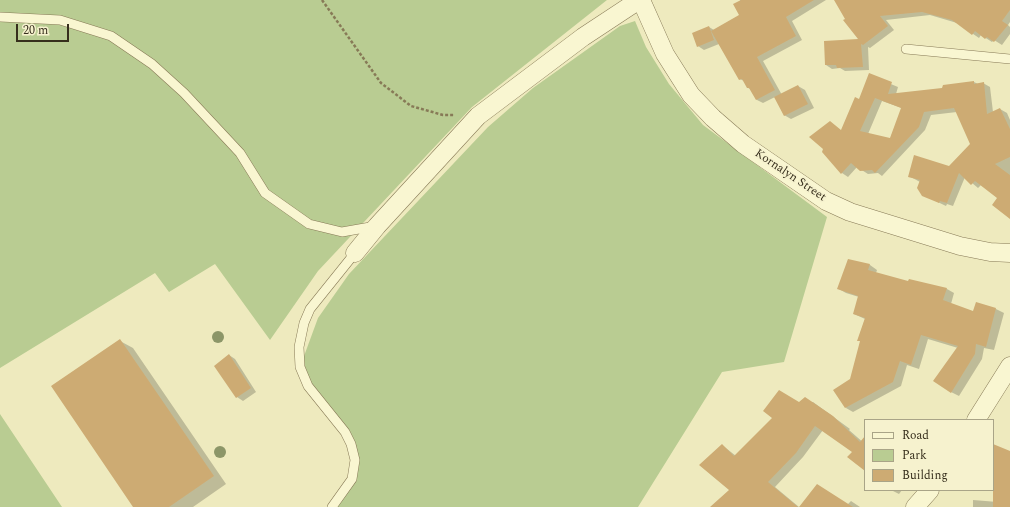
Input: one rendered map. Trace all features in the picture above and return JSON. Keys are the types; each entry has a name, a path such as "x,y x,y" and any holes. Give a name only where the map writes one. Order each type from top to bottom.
{"street":[{"path":"355,253 377,226 478,116 583,37 640,0"},
{"name":"Kornalyn Street","path":"640,0 665,54 691,95 713,118 744,144 826,201 850,212 960,246 990,252 1010,253"},
{"path":"977,419 1007,377"},
{"path":"915,507 929,491"}],"lane":[{"path":"0,17 60,20 111,36 152,64 184,93 240,153 265,193 309,224 342,232 377,226"},
{"path":"906,49 1010,59"},
{"path":"332,507 352,479 355,460 351,444 345,432 308,386 300,367 299,347 304,323 310,309 355,253"}],"path":[{"path":"322,0 381,83 411,106 443,115 478,116"}],"green space":[{"path":"0,0 607,0 472,107 318,271 270,340 215,264 169,292 155,273 0,368"},
{"path":"635,21 646,47 669,84 703,125 827,217 784,362 722,372 638,507 332,507 352,479 351,444 300,367 318,318 349,274 488,127 533,88 620,26"},
{"path":"0,414 62,507 0,507"}],"building":[{"path":"741,0 814,0 786,17 796,36 757,57 775,90 756,100 742,79 739,80 711,31 739,15 733,4"},
{"path":"834,0 1010,0 1010,10 1002,21 1008,25 994,42 987,37 985,39 975,31 972,35 952,20 922,12 880,16 888,26 863,45 861,44 863,67 837,68 836,65 825,65 824,41 858,39 843,20 845,19"},
{"path":"709,26 714,40 697,47 692,33"},
{"path":"869,73 892,82 888,94 942,88 943,85 974,81 974,84 984,82 987,114 1000,108 1010,129 1010,157 995,164 1010,175 1010,219 992,205 997,198 975,181 971,185 959,173 947,203 940,201 939,203 922,196 917,188 920,180 908,177 914,155 949,166 970,144 954,108 924,112 919,127 875,173 872,170 860,171 851,163 841,174 822,152 823,149 809,137 830,121 841,130 855,97 859,99","holes":["875,98 901,108 890,138 860,131"]},
{"path":"798,85 808,104 784,116 774,97"},
{"path":"848,259 870,264 868,270 908,281 909,279 947,288 943,300 973,311 976,302 996,308 986,347 976,344 975,354 951,393 933,381 958,346 921,335 911,365 900,361 893,382 845,408 833,390 850,379 860,341 857,341 865,318 853,314 858,296 837,289"},
{"path":"120,339 214,476 169,507 133,507 51,386"},
{"path":"229,354 251,388 236,398 214,366"},
{"path":"779,390 799,402 805,397 833,416 860,442 864,437 864,470 847,457 852,452 815,426 796,453 768,482 798,507 710,507 729,490 699,465 722,444 734,456 772,418 763,411"},
{"path":"994,444 1010,451 1010,507 993,507"},
{"path":"817,484 853,507 799,507"}]}
